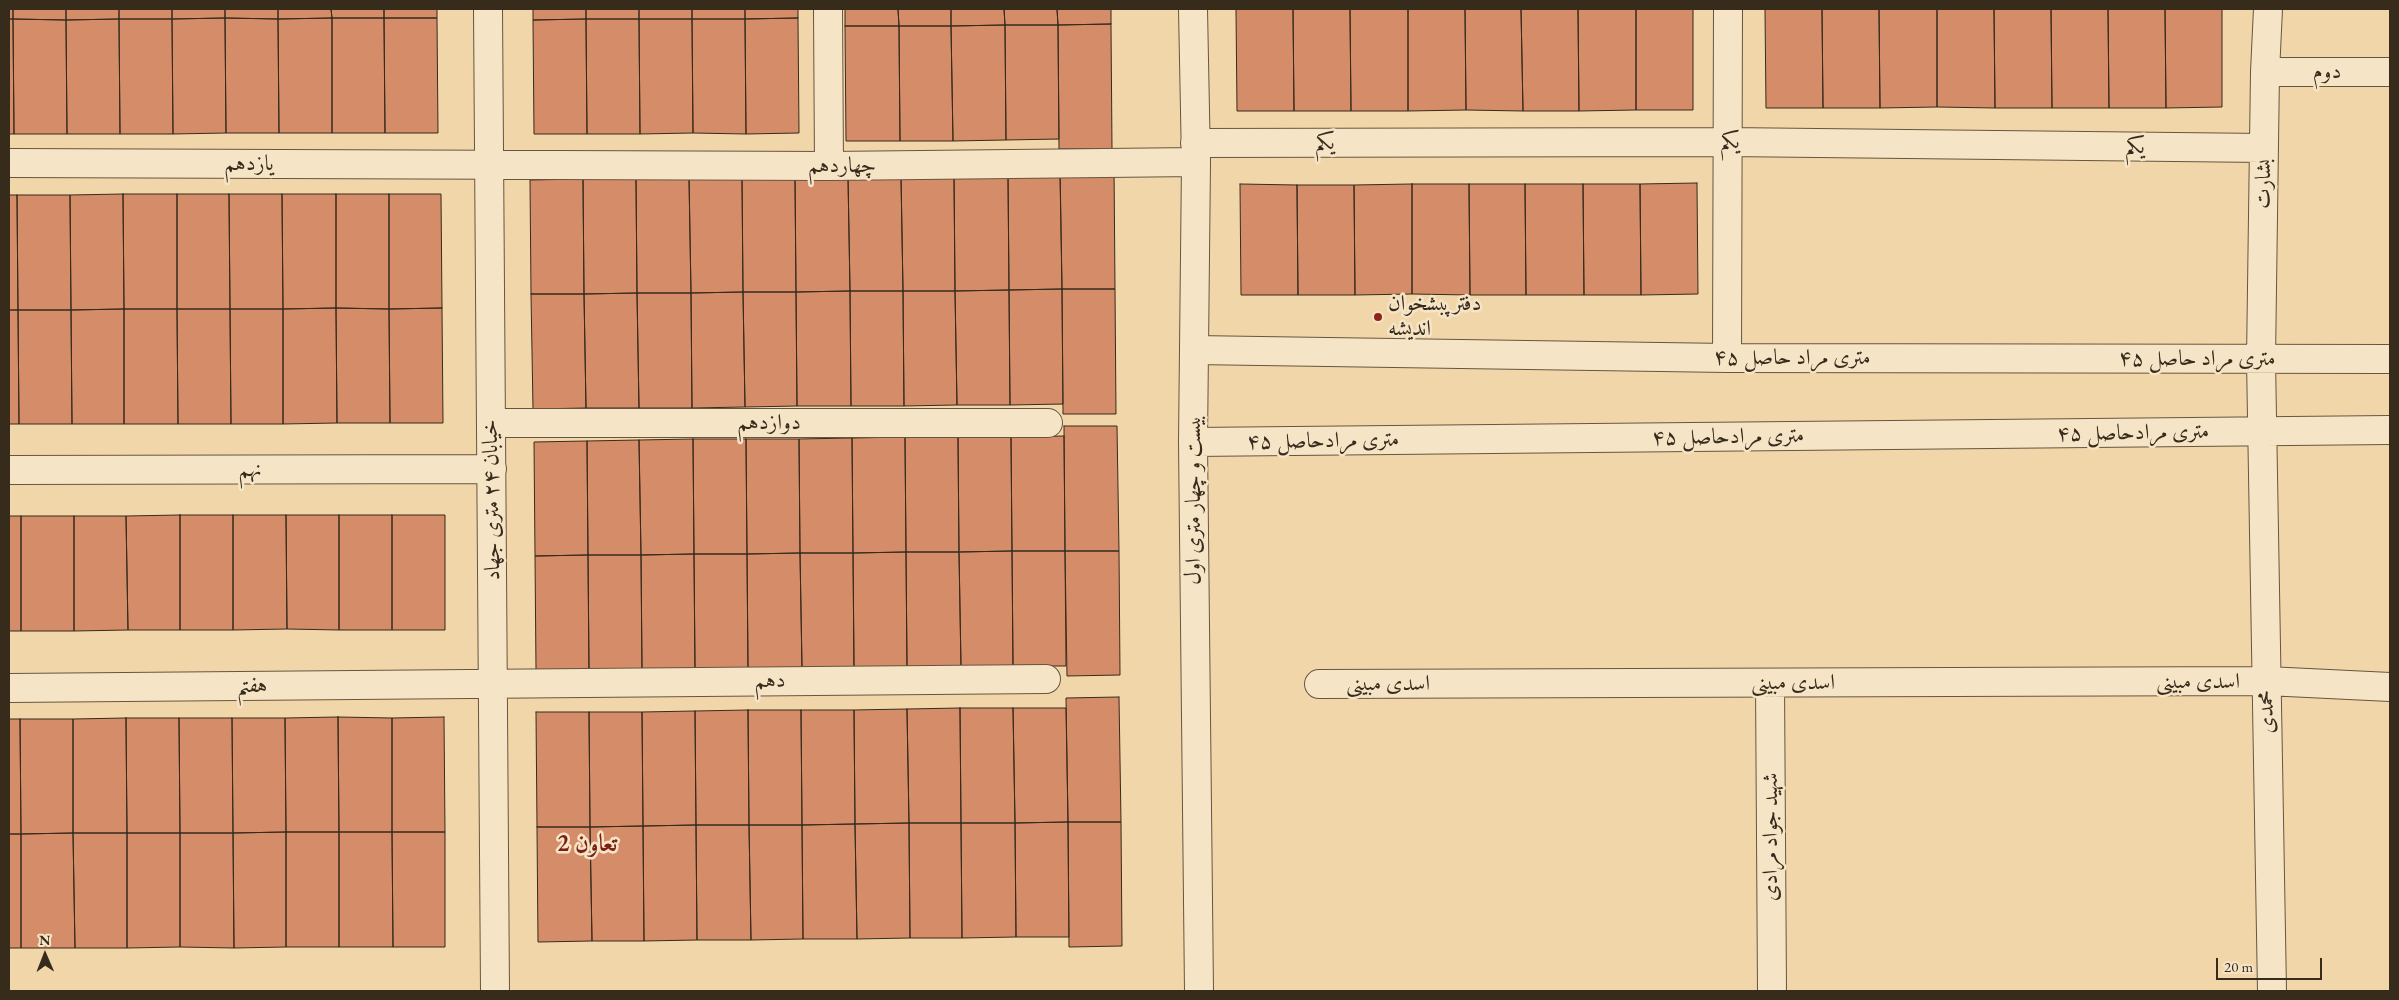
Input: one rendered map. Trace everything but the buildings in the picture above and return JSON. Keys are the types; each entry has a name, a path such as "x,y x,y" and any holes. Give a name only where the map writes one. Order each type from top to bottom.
{"street":[{"name":"خیابان ۲۴ متری جهاد","path":"488,9 495,991"},
{"path":"828,9 829,166"},
{"name":"بیست و چهار متری اول","path":"1193,9 1196,152 1193,442 1199,991"},
{"path":"1727,358 1728,9"},
{"name":"بشارت","path":"2262,432 2261,360 2265,72 2268,9"},
{"name":"دوم","path":"2265,72 2390,72"},
{"name":"یکم","path":"1196,152 1728,142 2264,148"},
{"name":"چهاردهم","path":"488,166 829,166 1196,152"},
{"name":"یازدهم","path":"9,163 488,166"},
{"name":"۴۵ متری مراد حاصل","path":"1194,350 1727,358 2390,359"},
{"name":"دوازدهم","path":"491,423 1048,422"},
{"path":"2262,432 2390,430"},
{"name":"۴۵ متری مرادحاصل","path":"1193,442 2262,432"},
{"name":"محمدی","path":"2262,432 2272,991"},
{"name":"نهم","path":"9,470 492,469"},
{"name":"دهم","path":"494,684 1046,679"},
{"name":"اسدی مبینی","path":"1319,684 2266,681 2390,687"},
{"name":"شهید جواد مرادی","path":"1770,683 1772,991"},
{"name":"هفتم","path":"9,688 494,684"}],"place":[{"name":"دفترپبشخوان اندیشه","path":"1378,317"}],"district":[{"name":"تعاون 2","path":"587,844"}]}
